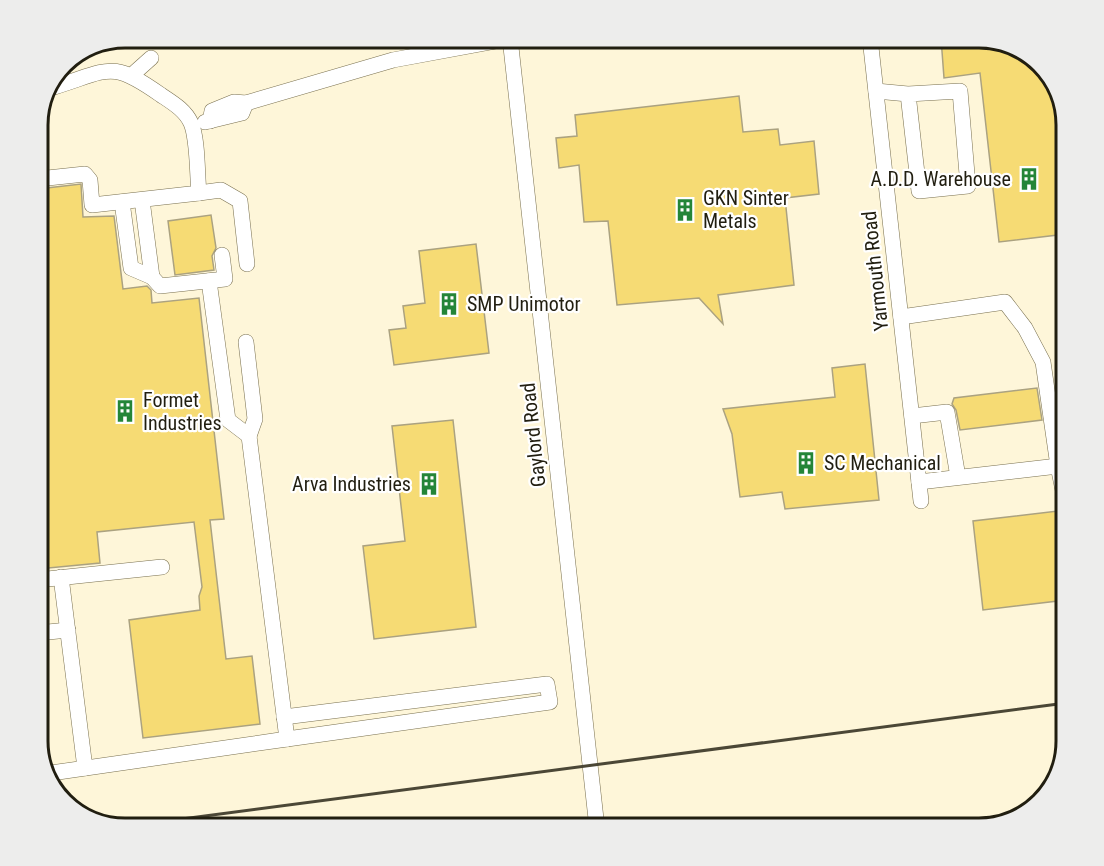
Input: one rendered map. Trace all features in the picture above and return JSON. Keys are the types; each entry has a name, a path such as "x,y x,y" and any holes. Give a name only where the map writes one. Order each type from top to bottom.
{"street":[{"path":"192,125 242,113 246,103 393,60 457,48"},
{"name":"Gaylord Road","path":"512,48 596,818"},
{"name":"Yarmouth Road","path":"871,48 921,501"},
{"path":"132,75 151,58"},
{"path":"59,85 109,70 132,75 182,110 192,125 199,193"},
{"path":"876,91 908,94 960,91 968,186 920,191 908,94"},
{"path":"48,178 85,174 90,180 92,205 221,190 240,201 247,264"},
{"path":"142,200 152,277"},
{"path":"122,202 131,268 152,277 160,286 225,279 222,255"},
{"path":"209,281 228,420 249,436"},
{"path":"901,317 1005,302 1025,328 1043,362 1056,452"},
{"path":"246,342 255,419 249,436 287,739"},
{"path":"912,416 947,412 958,477"},
{"path":"919,482 1056,466"},
{"path":"48,579 162,567"},
{"path":"61,577 86,768"},
{"path":"48,632 68,630"},
{"path":"55,772 550,702 547,684 284,717"}],"building":[{"name":"A.D.D. Warehouse","path":"942,48 979,48 1004,52 1026,64 1040,78 1048,91 1055,115 1056,235 999,242 980,73 944,78"},
{"name":"GKN Sinter Metals","path":"739,96 743,132 778,129 780,145 814,141 819,194 785,198 794,285 718,295 723,324 699,298 617,305 608,221 584,222 579,165 559,168 556,138 577,136 575,115"},
{"name":"Formet Industries","path":"81,184 83,217 114,216 123,289 147,286 151,290 152,303 199,298 224,519 210,520 226,659 252,656 260,724 143,738 129,620 200,610 199,596 202,587 194,522 97,532 100,563 48,568 48,188"},
{"path":"211,215 216,248 212,256 214,270 175,275 168,221"},
{"name":"SMP Unimotor","path":"476,244 489,353 394,365 389,330 406,328 403,306 425,303 419,251"},
{"name":"SC Mechanical","path":"865,364 879,500 785,509 782,492 740,497 732,434 723,409 835,397 832,368"},
{"path":"1037,388 1042,420 960,430 956,410 952,404 954,398"},
{"name":"Arva Industries","path":"453,420 476,627 374,639 363,546 405,541 392,426"},
{"path":"1056,511 1056,601 983,610 973,521"}],"railway":[{"path":"190,818 1056,704"}],"place":[{"name":"A.D.D. Warehouse","path":"1029,179"},
{"name":"GKN Sinter Metals","path":"685,210"},
{"name":"SMP Unimotor","path":"449,304"},
{"name":"Formet Industries","path":"125,411"},
{"name":"SC Mechanical","path":"806,463"},
{"name":"Arva Industries","path":"429,484"}]}
